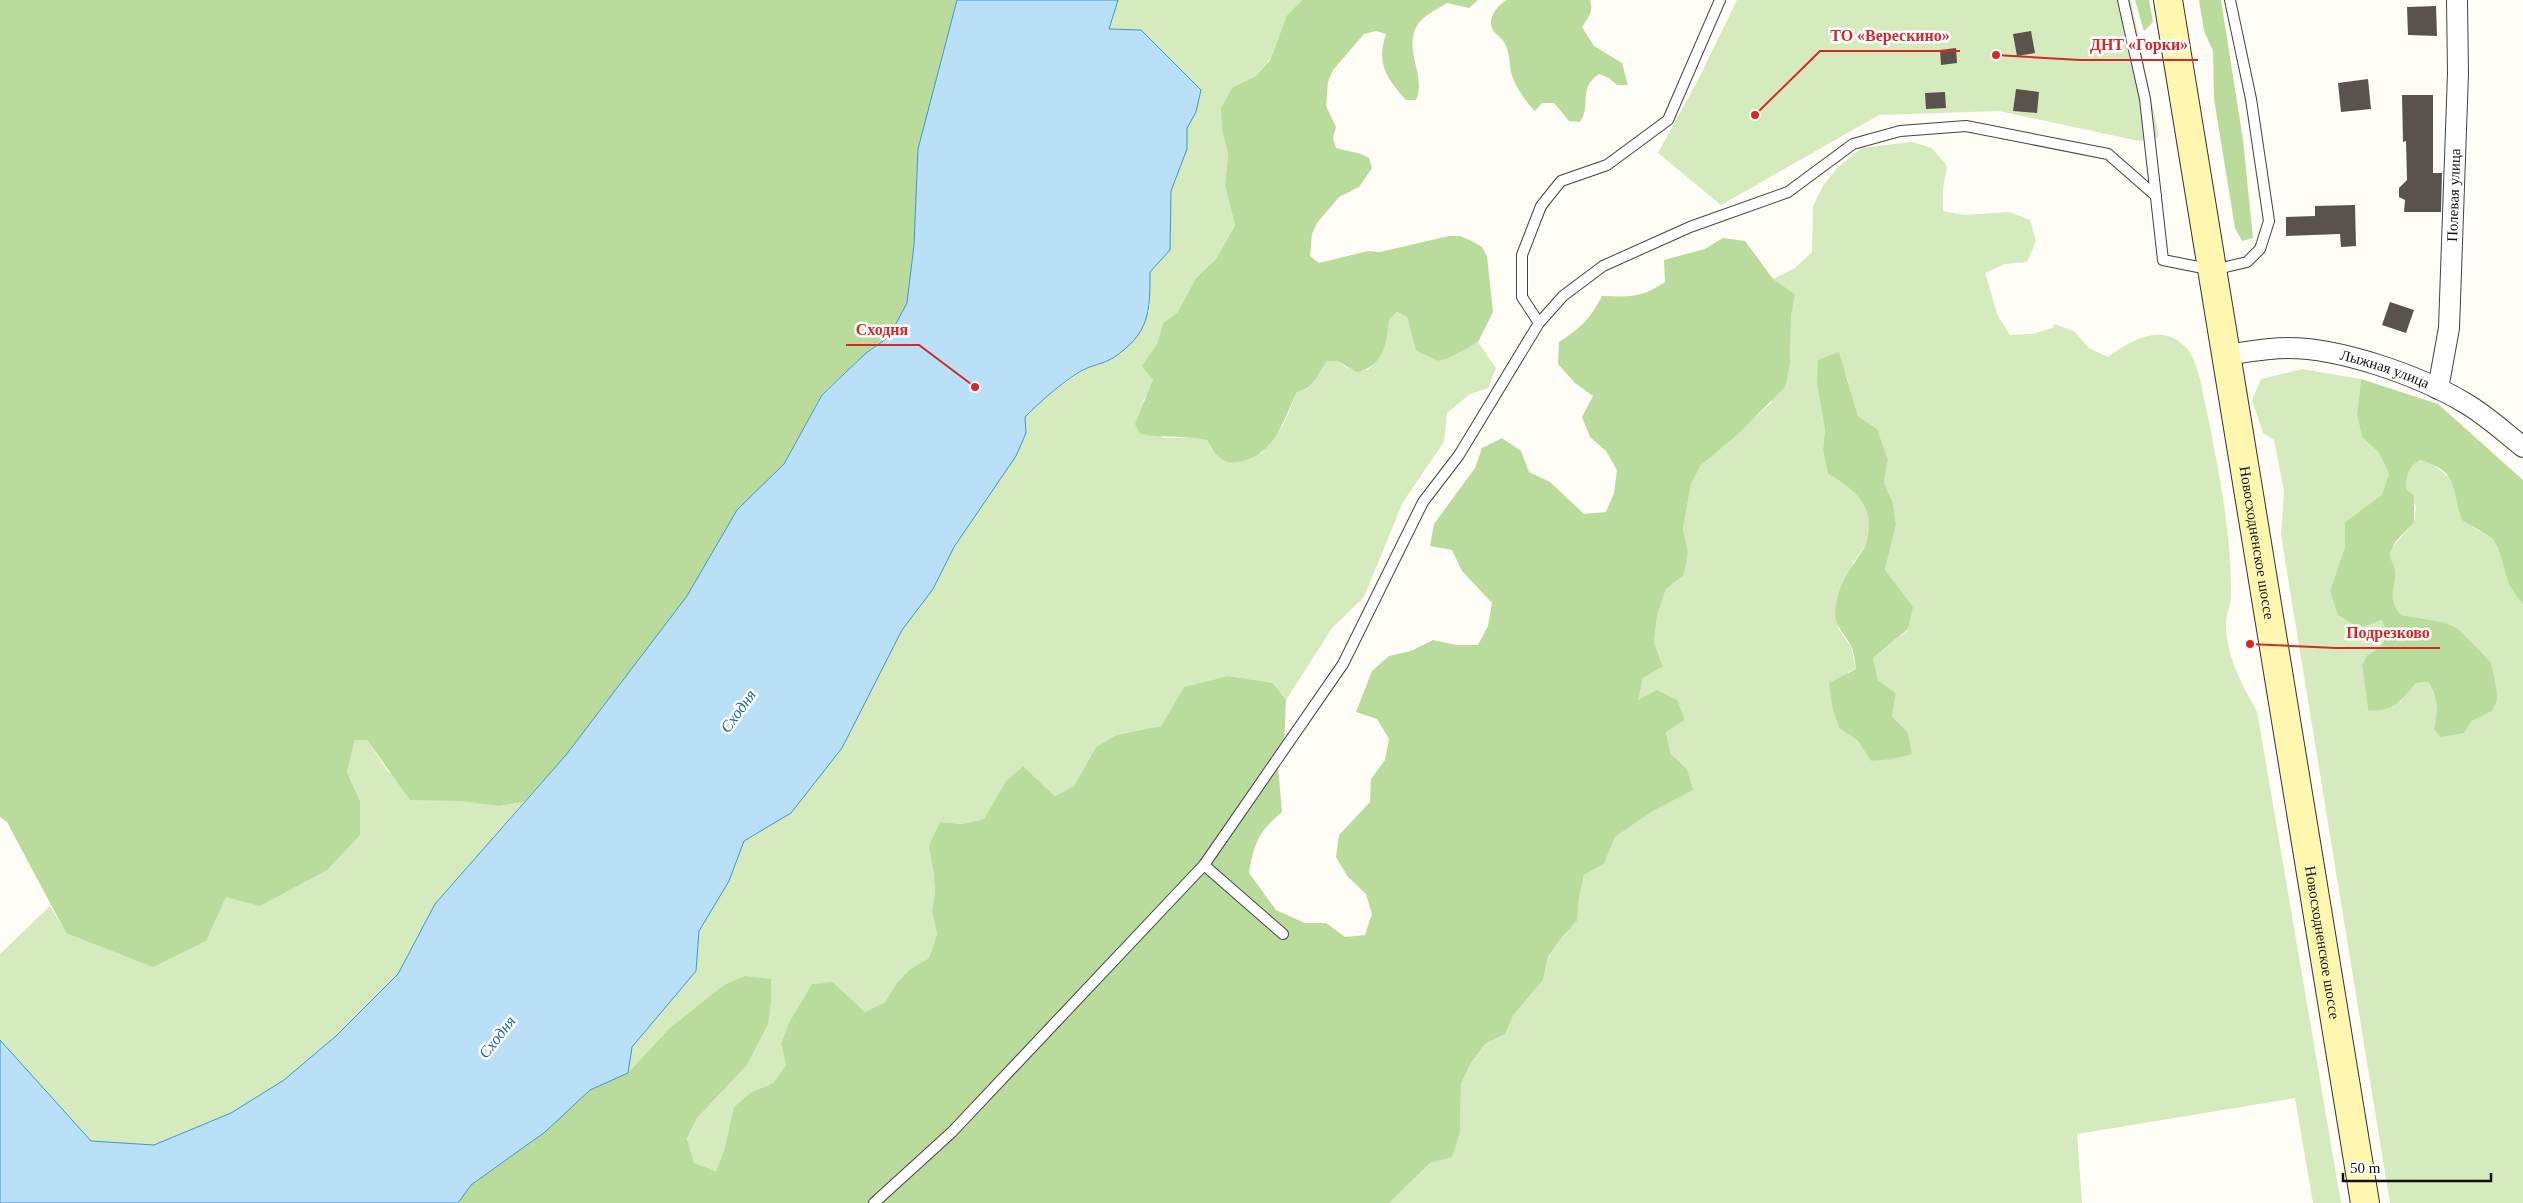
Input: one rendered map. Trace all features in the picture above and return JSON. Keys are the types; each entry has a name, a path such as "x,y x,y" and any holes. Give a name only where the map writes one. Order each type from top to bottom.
{"main road":[{"name":"Новосходненское шоссе","path":"2168,0 2366,1203"}],"street":[{"name":"Полевая улица","path":"2438,389 2448,328 2458,73 2457,0"},
{"name":"Лыжная улица","path":"2227,354 2288,348 2326,351 2356,359 2438,389 2492,422 2523,447"}],"lane":[{"path":"1539,323 1522,297 1522,255 1541,206 1561,181 1606,165 1668,120 1720,0"},
{"path":"2124,0 2145,99 2164,260 2213,270 2247,262 2260,249 2269,221 2251,99 2230,0"},
{"path":"874,1203 952,1132 1204,865 1343,664 1423,502 1459,455 1539,323 1563,296 1603,266 1690,227 1788,192 1853,144 1900,131 1966,126 2108,154 2156,196"},
{"path":"1204,865 1283,934"}],"green space":[{"path":"0,0 957,0 914,245 907,303 889,337 866,353 822,394 784,464 737,511 687,596 566,755 524,802 499,806 460,801 410,800 367,740 355,740 347,772 360,801 360,835 327,870 260,906 226,897 206,941 153,967 66,933 7,822 0,817"},
{"path":"1118,0 1302,0 1287,15 1270,59 1256,76 1233,87 1222,130 1228,155 1225,186 1235,224 1216,259 1196,278 1177,313 1163,323 1157,344 1143,366 1153,380 1150,391 1143,401 1163,438 1196,437 1207,440 1212,450 1262,453 1284,424 1297,392 1312,385 1327,361 1337,361 1347,368 1368,370 1378,359 1384,347 1389,320 1397,312 1407,317 1416,351 1438,361 1478,342 1496,368 1488,388 1470,394 1447,413 1444,442 1403,502 1364,597 1332,628 1286,700 1273,683 1228,676 1184,687 1161,726 1116,735 1096,747 1074,786 1055,796 1023,766 1006,781 984,819 962,824 940,822 933,868 935,890 932,912 937,934 929,958 910,969 896,984 885,1002 865,1012 833,982 781,1044 786,1065 773,1083 752,1092 716,1171 694,1163 687,1140 697,1118 747,1065 724,985 628,1073 632,1047 696,971 699,931 729,881 744,841 791,813 842,748 902,630 933,589 954,547 1026,433 1025,417 1044,398 1083,370 1112,359 1150,310 1150,272 1170,250 1171,191 1187,149 1187,128 1196,112 1201,90 1141,30 1109,29"},
{"path":"1302,0 1478,0 1469,8 1447,3 1418,24 1412,43 1419,82 1416,100 1406,100 1388,77 1382,54 1386,34 1376,31 1364,34 1333,70 1328,82 1326,106 1336,127 1333,138 1336,148 1369,158 1372,168 1359,187 1339,197 1317,223 1312,234 1310,256 1319,263 1368,251 1380,252 1449,236 1460,236 1482,247 1487,256 1493,312 1478,342 1448,358 1438,361 1416,351 1407,317 1397,312 1389,320 1385,345 1382,353 1373,365 1357,372 1337,361 1327,361 1312,384 1297,392 1282,425 1269,445 1251,458 1238,462 1227,462 1219,457 1207,440 1140,434 1135,424 1153,380 1142,366 1157,344 1163,323 1177,313 1196,278 1216,259 1235,225 1225,186 1228,155 1222,130 1221,108 1233,87 1256,76 1270,60 1287,15"},
{"path":"1507,0 1590,0 1591,11 1582,27 1594,46 1622,63 1628,85 1617,85 1609,78 1599,74 1588,85 1585,109 1580,122 1569,121 1554,103 1542,103 1535,111 1514,82 1506,46 1494,32 1491,24 1498,7"},
{"path":"1737,0 2131,0 2159,137 2139,141 1999,111 1879,115 1721,205 1658,153 1698,80"},
{"path":"2135,0 2149,0 2153,22 2144,31"},
{"path":"2199,0 2221,0 2243,140 2253,238 2242,241 2235,228 2214,99 2213,51 2204,31"},
{"path":"1912,142 1932,148 1947,166 1943,189 1943,211 1964,215 2009,212 2030,220 2036,241 2027,262 2005,264 1985,273 1998,316 2010,335 2032,334 2053,328 2054,324 2074,331 2089,348 2108,357 2138,339 2163,335 2181,343 2188,349 2193,358 2207,412 2227,527 2231,573 2231,596 2226,622 2228,646 2240,680 2257,711 2341,1203 2313,1203 2295,1098 2077,1134 2082,1203 1389,1203 1430,1163 1452,1156 1460,1133 1461,1084 1471,1063 1485,1044 1505,1034 1514,1014 1543,980 1548,958 1562,937 1577,921 1584,875 1604,864 1615,837 1653,811 1692,790 1687,769 1671,754 1666,732 1685,720 1637,701 1643,678 1663,665 1654,642 1657,616 1666,589 1684,575 1688,552 1683,529 1691,484 1701,465 1770,404 1790,364 1791,317 1795,294 1773,279 1795,268 1812,252 1813,206 1823,186 1837,168 1862,148","holes":["1846,374 1858,416 1877,429 1888,459 1884,483 1893,503 1896,525 1885,570 1912,608 1908,630 1873,658 1878,680 1896,693 1892,716 1908,733 1912,754 1871,761 1858,741 1839,728 1848,672 1856,669 1851,647 1838,628 1853,563 1866,545 1869,522 1864,501 1847,484 1828,474 1823,450 1825,428"]},
{"path":"1723,238 1745,241 1773,279 1795,294 1791,317 1790,364 1785,387 1737,435 1701,465 1691,484 1683,529 1688,552 1684,575 1666,589 1657,616 1654,642 1663,666 1643,678 1638,700 1657,690 1677,700 1685,720 1666,732 1671,754 1687,769 1693,790 1653,811 1615,837 1604,864 1584,875 1577,921 1562,937 1548,957 1543,980 1514,1014 1505,1034 1485,1044 1471,1063 1461,1084 1460,1133 1452,1157 1430,1163 1389,1203 458,1203 471,1185 545,1132 590,1090 628,1073 670,1028 724,985 745,976 771,979 771,1002 768,1024 747,1065 697,1118 687,1139 694,1163 716,1171 724,1151 734,1107 752,1092 773,1083 786,1065 781,1044 789,1023 812,984 833,982 865,1012 885,1002 896,984 910,969 929,958 937,934 932,912 935,890 929,846 940,822 962,824 984,819 1006,781 1023,766 1055,796 1074,786 1096,747 1116,735 1161,726 1184,687 1228,676 1273,683 1286,700 1284,744 1278,766 1282,812 1268,825 1259,838 1253,853 1249,873 1276,910 1305,923 1326,923 1345,937 1365,935 1372,914 1366,894 1348,877 1336,857 1339,835 1370,802 1371,779 1385,760 1389,739 1377,719 1356,712 1372,671 1389,656 1411,651 1433,640 1456,645 1478,645 1488,626 1492,603 1462,571 1452,550 1430,546 1434,524 1475,468 1482,448 1502,438 1521,451 1529,472 1550,482 1584,514 1606,512 1614,493 1617,470 1606,451 1590,437 1582,417 1593,396 1575,383 1558,364 1559,342 1584,322 1602,296 1628,296 1649,291 1665,282 1664,260 1705,249"},
{"path":"1839,352 1858,416 1877,429 1888,459 1884,483 1893,503 1896,525 1885,570 1913,607 1908,629 1873,658 1878,680 1896,693 1892,716 1908,733 1912,754 1892,759 1871,761 1858,741 1839,728 1832,706 1829,683 1856,669 1852,648 1839,628 1835,612 1843,581 1865,547 1868,532 1867,512 1863,504 1845,484 1828,474 1823,450 1825,428 1817,384 1818,360"},
{"path":"2302,369 2361,379 2357,415 2362,437 2379,453 2389,474 2383,495 2345,522 2345,547 2330,591 2372,623 2383,620 2385,626 2386,637 2384,641 2377,649 2367,655 2362,665 2368,710 2401,701 2416,683 2428,682 2434,694 2436,705 2434,729 2464,733 2472,721 2492,711 2483,654 2474,647 2413,617 2401,615 2394,607 2392,594 2395,570 2389,560 2392,548 2414,522 2416,507 2406,489 2406,477 2410,465 2420,460 2431,463 2450,478 2472,527 2492,538 2498,548 2509,585 2523,605 2523,1203 2390,1203 2281,535 2284,491 2274,440 2263,433 2252,400 2261,379"},
{"path":"2361,379 2438,404 2523,480 2523,605 2509,585 2498,548 2492,538 2462,520 2452,482 2448,476 2442,470 2420,460 2410,469 2406,480 2406,489 2414,496 2414,522 2396,542 2391,552 2390,558 2395,571 2393,598 2396,609 2401,615 2446,623 2458,629 2491,663 2497,700 2492,711 2472,721 2464,733 2441,737 2434,729 2436,704 2434,693 2428,682 2416,683 2401,700 2390,707 2368,710 2362,665 2367,655 2377,649 2384,641 2385,626 2382,620 2359,628 2338,615 2330,591 2345,547 2345,522 2382,495 2389,474 2379,453 2362,437 2357,415"},
{"path":"355,740 367,740 388,772 460,801 499,806 524,802 435,904 398,974 336,1036 284,1080 231,1113 154,1145 91,1141 0,1040 0,954 50,906 66,933 205,941 226,897 360,801 347,772"}],"water":[{"path":"957,0 1118,0 1109,29 1141,30 1201,90 1196,112 1187,128 1187,149 1171,191 1170,250 1150,272 1148,310 1141,330 1134,340 1113,358 1085,369 1066,381 1025,417 1026,433 1016,456 954,547 933,589 902,630 842,748 791,813 744,841 729,881 699,931 696,971 632,1047 628,1073 590,1090 545,1132 471,1185 458,1203 0,1203 0,1040 91,1141 154,1145 231,1113 284,1080 336,1036 398,974 435,904 566,755 687,596 737,510 784,464 822,395 866,353 889,337 907,303 914,245 918,149"}],"building":[{"path":"2436,6 2437,36 2408,35 2407,7"},
{"path":"2031,31 2035,53 2017,56 2013,34"},
{"path":"1956,48 1957,63 1941,65 1940,50"},
{"path":"2368,79 2371,109 2341,112 2338,83"},
{"path":"2016,89 2039,92 2037,113 2013,111"},
{"path":"1945,92 1946,108 1926,109 1925,93"},
{"path":"2402,95 2433,95 2433,173 2442,173 2441,212 2404,212 2405,200 2399,197 2399,188 2407,180 2406,141 2403,142"},
{"path":"2355,205 2356,246 2341,247 2340,234 2286,236 2286,217 2315,216 2315,206"},
{"path":"2390,302 2414,310 2406,333 2382,325"}],"place":[{"name":"ДНТ «Горки»","path":"1996,55"},
{"name":"ТО «Верескино»","path":"1755,115"},
{"name":"Сходня","path":"975,387"},
{"name":"Подрезково","path":"2250,644"}]}
